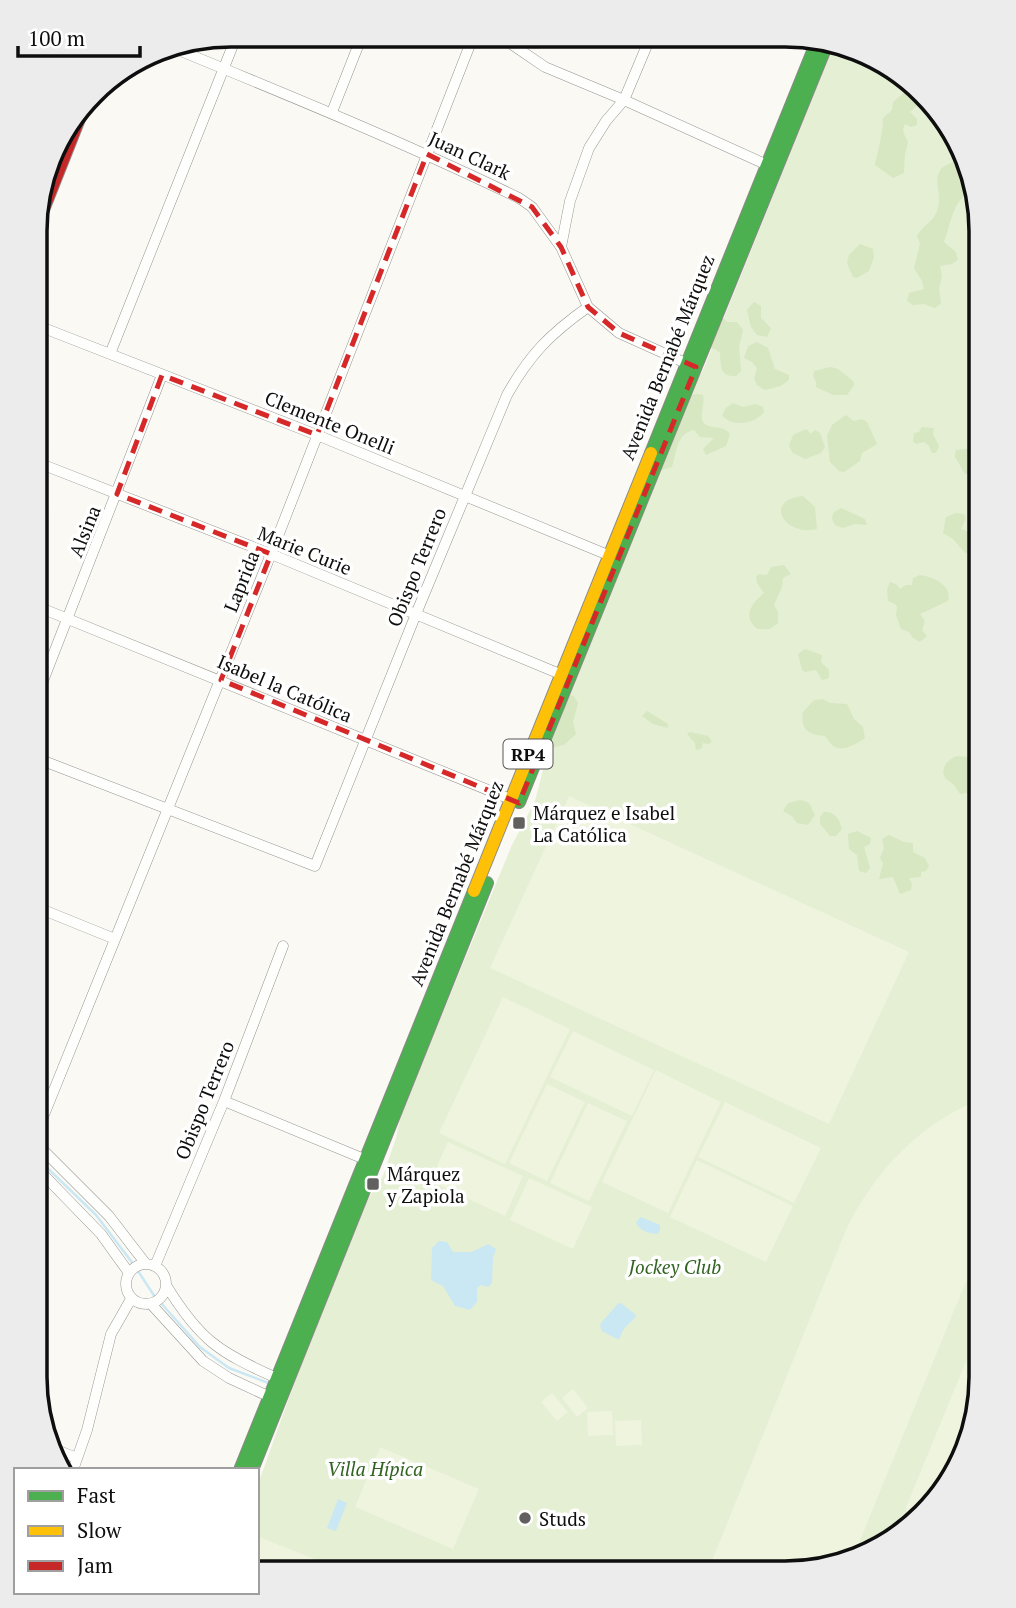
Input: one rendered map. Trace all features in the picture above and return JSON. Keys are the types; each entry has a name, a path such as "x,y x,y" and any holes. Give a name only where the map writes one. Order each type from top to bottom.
{"main road":[{"name":"Avenida Bernabé Márquez","path":"253,1468 370,1161 691,365 765,164 813,50"},
{"name":"Avenida Bernabé Márquez","path":"515,801 560,674 608,555 823,52"},
{"name":"Avenida Bernabé Márquez","path":"241,1468 370,1161"}],"street":[{"path":"110,354 232,47"},
{"path":"332,112 358,47"},
{"name":"Laprida","path":"47,1107 221,680 470,47"},
{"path":"516,47 545,67 765,164"},
{"path":"561,247 570,201 589,148 606,121 624,100 646,47"},
{"name":"Juan Clark","path":"187,53 332,112 519,198 531,207 561,247 588,307 619,333 691,365"},
{"name":"Obispo Terrero","path":"168,809 315,866 508,395 525,364 562,325 588,307"},
{"name":"Clemente Onelli","path":"47,330 465,495 608,555"},
{"name":"Alsina","path":"47,671 162,375"},
{"name":"Marie Curie","path":"47,466 271,554 560,674"},
{"name":"Isabel la Católica","path":"47,610 515,801"},
{"path":"47,762 168,809"},
{"path":"47,911 115,939"},
{"name":"Obispo Terrero","path":"151,1265 224,1101 283,946"},
{"path":"224,1101 370,1161"},
{"path":"47,1154 109,1216 151,1265 163,1274 166,1285 193,1326 230,1356 277,1378"},
{"path":"47,1178 102,1234 129,1273"},
{"path":"151,1265 140,1265 129,1273 125,1283 131,1299 141,1304 151,1304 162,1297 166,1285"},
{"path":"74,1468 87,1430 111,1334 131,1299"},
{"path":"151,1304 203,1361 229,1378 270,1397"},
{"path":"64,1453 77,1458"}],"highlighted area":[{"path":"427,154 532,207 561,247 588,307 619,333 696,367 519,803 221,680 271,554 117,494 162,375 317,435"}],"green space":[{"name":"Jockey Club","path":"830,54 855,61 877,72 915,101 944,139 962,184 969,232 968,1389 959,1436 950,1458 931,1489 897,1523 855,1547 809,1559 259,1561 259,1481 313,1331 364,1205 383,1176 401,1114 512,845 535,801 550,743 678,415 703,370"},
{"path":"905,92 918,105 910,112 917,119 917,125 911,127 905,124 904,127 908,142 904,173 893,178 875,165 883,118 892,110 893,102"},
{"path":"954,161 965,196 957,206 944,242 956,252 958,260 940,266 941,303 935,308 924,304 913,305 907,301 909,293 924,289 914,268 920,244 917,236 937,211 937,182 940,170"},
{"path":"860,244 873,249 874,257 869,271 857,278 853,277 847,263 849,255"},
{"path":"754,302 761,306 761,318 771,328 767,337 757,335 751,327 747,310"},
{"path":"723,318 727,322 737,322 743,330 739,347 741,371 736,376 726,375 721,366 720,353 707,348"},
{"path":"757,342 768,348 775,369 789,375 789,380 781,386 765,390 757,385 754,378 757,368 744,358 748,346"},
{"path":"831,367 853,381 854,385 847,395 833,395 816,387 814,371"},
{"path":"690,395 703,395 704,399 702,417 705,424 730,434 726,446 706,455 703,449 714,438 700,437 694,430 680,440 672,467 662,470 658,468"},
{"path":"733,403 743,407 756,404 763,407 764,412 749,422 732,422 722,415"},
{"path":"846,415 854,421 862,419 867,422 877,444 862,453 860,461 844,472 830,462 827,436 832,425"},
{"path":"922,427 934,428 933,434 939,446 936,453 932,453 924,442 916,444 913,441 914,433 919,432"},
{"path":"806,429 811,434 815,430 820,433 825,447 821,453 805,459 793,453 789,446 793,435"},
{"path":"969,448 969,474 965,474 955,457 956,450"},
{"path":"803,496 815,507 817,529 796,528 783,517 783,504"},
{"path":"841,508 865,519 867,525 855,524 843,528 835,525 833,513"},
{"path":"956,513 964,514 966,518 961,529 969,532 969,553 943,533 946,517"},
{"path":"784,565 791,574 783,578 774,605 778,612 778,623 770,629 758,629 749,615 752,606 764,593 756,577 759,574 767,575 771,567"},
{"path":"920,575 941,583 949,595 948,601 920,614 925,621 922,630 927,636 920,642 901,629 896,615 897,607 888,601 887,589 890,582 900,589 912,585 913,578"},
{"path":"805,649 822,655 821,662 829,670 829,678 822,680 816,670 802,670 798,654"},
{"path":"567,695 574,696 578,703 573,722 576,734 564,745 550,748 547,746"},
{"path":"823,699 830,703 847,704 854,719 863,727 865,738 840,748 832,745 825,736 807,730 803,723 803,712 814,700"},
{"path":"647,711 668,724 668,728 653,724 642,716"},
{"path":"690,732 708,736 712,741 709,744 703,743 701,749 696,750 695,743 687,734"},
{"path":"957,756 969,757 969,793 960,794 945,778 943,771 950,760"},
{"path":"569,796 909,952 829,1124 490,968"},
{"path":"800,800 809,803 815,815 808,825 797,823 783,811 788,803"},
{"path":"824,812 834,815 840,822 842,829 836,836 830,836 820,824 820,817"},
{"path":"857,831 871,838 870,844 864,847 870,868 866,873 859,871 857,855 849,849 848,834"},
{"path":"889,835 913,843 913,852 925,858 929,866 926,871 921,872 921,877 909,878 911,890 900,894 893,877 879,879 883,863 880,858 884,848 882,839"},
{"path":"503,997 570,1029 505,1164 439,1133"},
{"path":"573,1031 654,1070 632,1116 550,1077"},
{"path":"656,1070 721,1102 668,1213 602,1182"},
{"path":"547,1084 585,1102 547,1181 509,1163"},
{"path":"725,1102 821,1148 794,1203 698,1157"},
{"path":"588,1103 627,1121 589,1201 550,1183"},
{"path":"968,1105 968,1279 858,1546 809,1559 712,1561 845,1232 870,1189 900,1152 918,1136"},
{"path":"448,1142 523,1176 505,1216 430,1181"},
{"path":"697,1160 793,1206 766,1262 670,1217"},
{"path":"529,1178 592,1207 573,1249 510,1220"},
{"path":"968,1356 965,1412 950,1458 931,1489 905,1515 906,1507"},
{"path":"573,1389 588,1408 577,1417 562,1398"},
{"path":"552,1393 568,1412 557,1421 541,1402"},
{"path":"612,1411 613,1435 588,1436 587,1412"},
{"path":"641,1420 642,1445 616,1446 615,1421"},
{"name":"Villa Hípica","path":"380,1447 479,1489 453,1549 355,1507"},
{"path":"259,1537 320,1561 259,1561"}],"water":[{"path":"641,1217 660,1225 660,1231 654,1234 641,1229 636,1222"},
{"path":"439,1241 447,1242 453,1252 472,1252 488,1244 496,1249 492,1283 488,1287 481,1285 477,1288 477,1302 470,1310 455,1306 443,1286 431,1280 432,1248"},
{"path":"618,1303 636,1315 617,1339 602,1331 600,1325"},
{"path":"338,1499 347,1503 336,1531 327,1528"}],"waterway":[{"path":"47,1168 96,1215 134,1265"},
{"path":"138,1271 155,1297"},
{"path":"161,1303 200,1347 229,1368 271,1384"}],"traffic: fast":[{"path":"651,453 814,50"},
{"path":"519,802 823,52"},
{"path":"253,1468 487,883"},
{"path":"241,1468 474,891"}],"traffic: slow":[{"path":"474,891 651,453"}],"traffic: jam":[{"path":"55,179 69,145"}],"place":[{"name":"Márquez e Isabel La Católica","path":"519,823"},
{"name":"Márquez y Zapiola","path":"373,1184"},
{"name":"Studs","path":"525,1518"}]}
